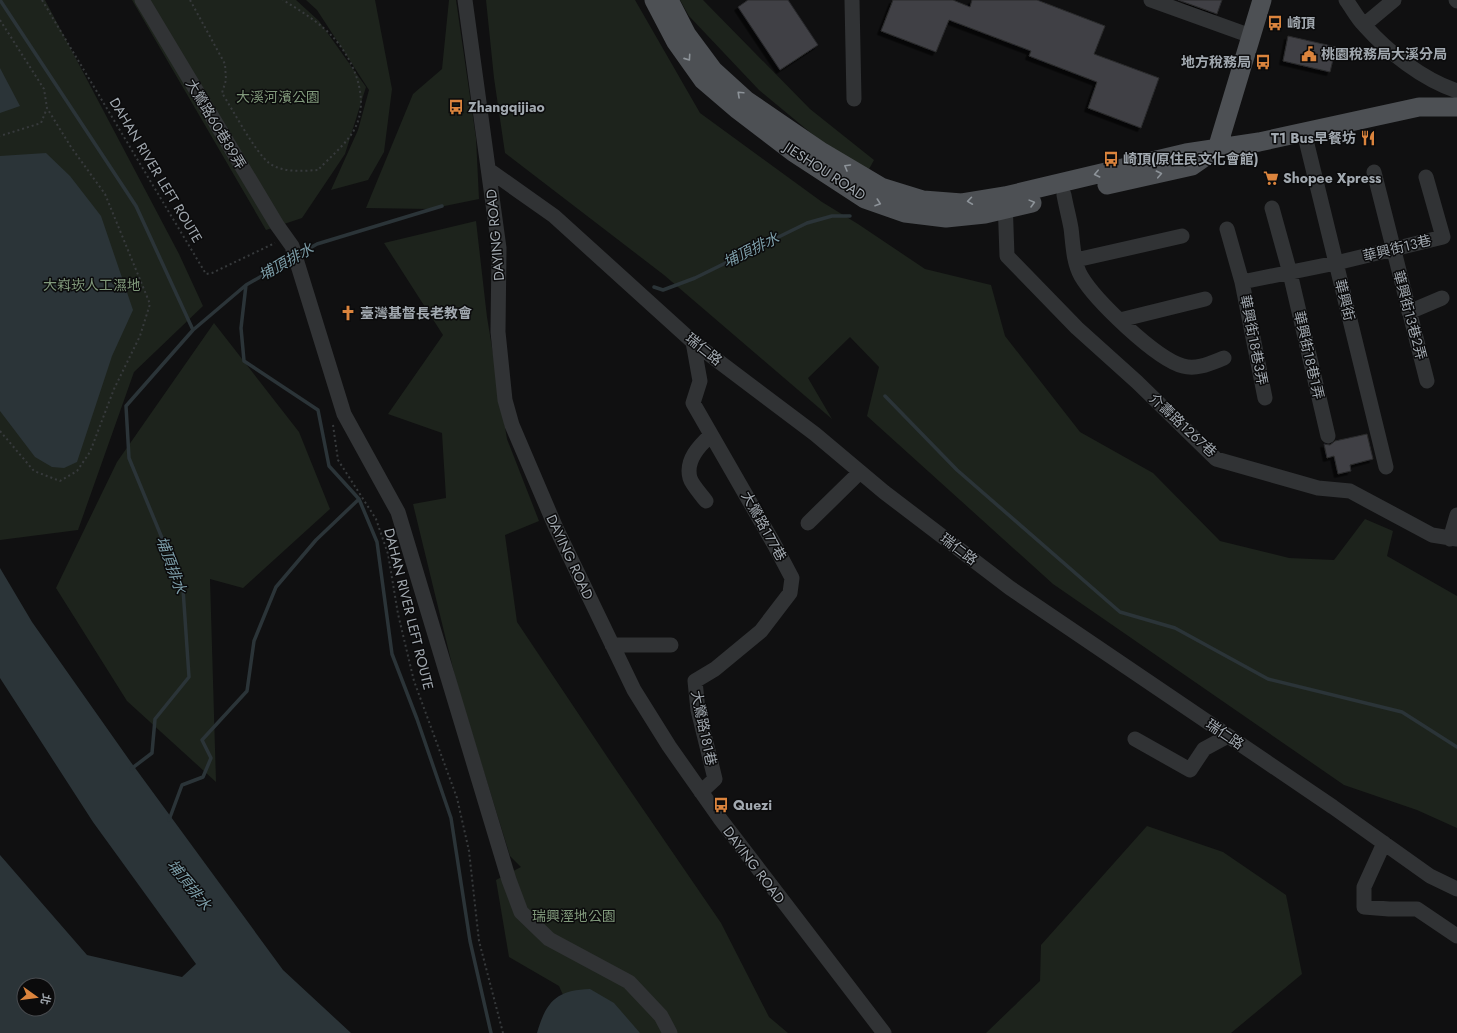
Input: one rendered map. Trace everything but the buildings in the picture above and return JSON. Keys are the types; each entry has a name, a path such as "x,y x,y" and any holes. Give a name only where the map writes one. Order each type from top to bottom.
{"main road":[{"name":"JIESHOU ROAD","path":"654,0 676,42 703,80 738,110 793,152 865,199 905,213 946,218 985,214 1004,203 1186,153 1217,149 1304,132 1419,107 1457,107"},
{"name":"JIESHOU ROAD","path":"669,0 687,35 713,70 746,100 776,119 822,152 881,187 923,200 962,203 1004,203 1064,195 1192,166 1217,149"},
{"path":"1217,149 1262,0"}],"street":[{"name":"大鶯路60巷89弄","path":"142,0 277,225 286,245 299,264 344,414 398,512 506,872 520,912 549,940 630,982 661,1016 670,1033"},
{"name":"DAYING ROAD","path":"464,0 499,248 498,332 505,400 512,425 556,528 634,690 669,746 701,792 776,893 884,1033"},
{"path":"851,0 854,99"},
{"path":"1151,0 1251,36"},
{"path":"1346,0 1364,25 1397,56 1437,84 1457,91"},
{"path":"1364,25 1394,0"},
{"name":"華興街","path":"1304,132 1386,468"},
{"name":"瑞仁路","path":"489,170 520,190 554,216 694,342 815,434 860,472 1010,588 1228,736 1430,876 1457,889"},
{"name":"華興街13巷2弄","path":"1374,172 1427,381"},
{"name":"華興街13巷","path":"1242,282 1336,263 1443,237 1426,177"},
{"path":"1064,195 1080,275 1097,297 1136,336 1155,351 1182,366 1198,367 1224,358"},
{"name":"介壽路1267巷","path":"1004,203 1007,256 1077,328 1216,459 1318,488 1350,491 1432,535 1453,539"},
{"name":"華興街18巷1弄","path":"1272,208 1290,273 1328,436"},
{"name":"華興街18巷3弄","path":"1227,229 1242,282 1265,398"},
{"path":"1076,260 1182,236"},
{"path":"1409,312 1442,298"},
{"path":"1120,320 1205,299"},
{"name":"大鶯路177巷","path":"694,342 700,381 693,403 792,578 790,593 762,631 715,669 695,681"},
{"path":"706,501 690,479 689,472 690,463 697,448 711,434"},
{"path":"808,523 860,472"},
{"path":"1453,539 1457,515"},
{"path":"612,645 671,645"},
{"name":"大鶯路181巷","path":"695,681 698,710 715,779 701,792"},
{"path":"1135,739 1190,770 1204,749 1228,736"},
{"path":"1384,843 1364,887 1364,907 1389,910 1417,909 1457,936"}],"path":[{"name":"DAHAN RIVER LEFT ROUTE","path":"42,0 206,274 212,273 276,242 286,245"},
{"path":"190,0 225,64 226,80 222,93 259,152 270,163 286,170 318,170 356,127 362,106 359,84 349,61 331,34 307,15 283,0"},
{"path":"0,20 44,89 47,108 71,147 105,194 150,304 140,336 114,389 90,452 77,471 60,481 34,471 0,431"},
{"path":"0,136 41,123 47,108"},
{"name":"DAHAN RIVER LEFT ROUTE","path":"331,418 334,426 338,460 376,519 388,554 398,614 414,681 457,798 469,851 479,941 503,1033"}],"green space":[{"name":"大嵙崁人工濕地","path":"0,0 45,0 179,254 203,306 134,372 78,530 0,540"},
{"name":"大溪河濱公園","path":"132,0 296,0 319,21 366,87 345,154 302,218 266,230"},
{"path":"306,0 375,0 392,89 384,152 368,180 331,190 358,130 369,90 317,10"},
{"path":"449,0 456,0 476,138 479,199 430,209 366,208 413,94 442,69"},
{"path":"486,0 635,0 700,113 822,202 925,269 991,285 1005,336 1080,432 1153,473 1220,541 1289,558 1334,560 1365,519 1393,531 1387,556 1457,596 1457,828 1417,810 1344,785 1053,584 867,416 879,367 850,337 808,378 832,419 664,275 505,153 494,78"},
{"path":"680,0 703,0 810,109 874,160 868,171 823,143 759,90 689,16"},
{"name":"瑞興溼地公園","path":"476,221 487,317 507,439 539,521 505,535 517,622 721,923 769,1017 788,1033 580,1033 559,986 509,957 496,880 521,867 510,856 457,685 413,504 446,498 442,433 388,414 443,335 384,243"},
{"path":"214,323 299,432 330,509 243,588 210,579 216,782 127,701 56,588 117,462"},
{"path":"1147,826 1223,852 1286,895 1302,974 1231,1033 986,1033 1040,981 1041,945"}],"water":[{"path":"0,68 20,106 0,113"},
{"path":"46,153 70,176 101,216 133,310 112,356 77,462 64,468 52,467 35,457 0,411 0,156"},
{"path":"0,568 32,622 130,761 283,970 351,1033 0,1033 0,855 87,955 182,977 196,964 93,822 0,678"},
{"path":"590,989 614,1003 640,1033 537,1033 544,1013 554,1000 569,992"}],"waterway":[{"path":"0,0 136,206 193,330"},
{"name":"埔頂排水","path":"298,255 317,244 442,206"},
{"name":"埔頂排水","path":"654,287 663,290 695,278 807,223 832,216 850,216"},
{"name":"埔頂排水","path":"131,769 152,753 155,719 189,677 183,589 129,458 126,406 193,330 246,285 293,258"},
{"path":"246,285 241,328 244,361 318,410 329,466 359,499 377,542 392,654 417,719 451,818 470,941 491,1033"},
{"path":"885,396 957,470 1120,612 1175,628 1268,679 1402,712 1457,747"},
{"path":"169,820 182,785 203,777 211,758 202,740 247,691 254,641 276,587 316,540 359,499"}],"place":[{"name":"崎頂","path":"1275,23"},
{"name":"桃園稅務局大溪分局","path":"1309,54"},
{"name":"地方稅務局","path":"1263,62"},
{"name":"Zhangqijiao","path":"456,107"},
{"name":"T1 Bus早餐坊","path":"1368,138"},
{"name":"崎頂(原住民文化會館)","path":"1111,159"},
{"name":"Shopee Xpress","path":"1271,178"},
{"name":"臺灣基督長老教會","path":"348,313"},
{"name":"Quezi","path":"721,805"}]}
